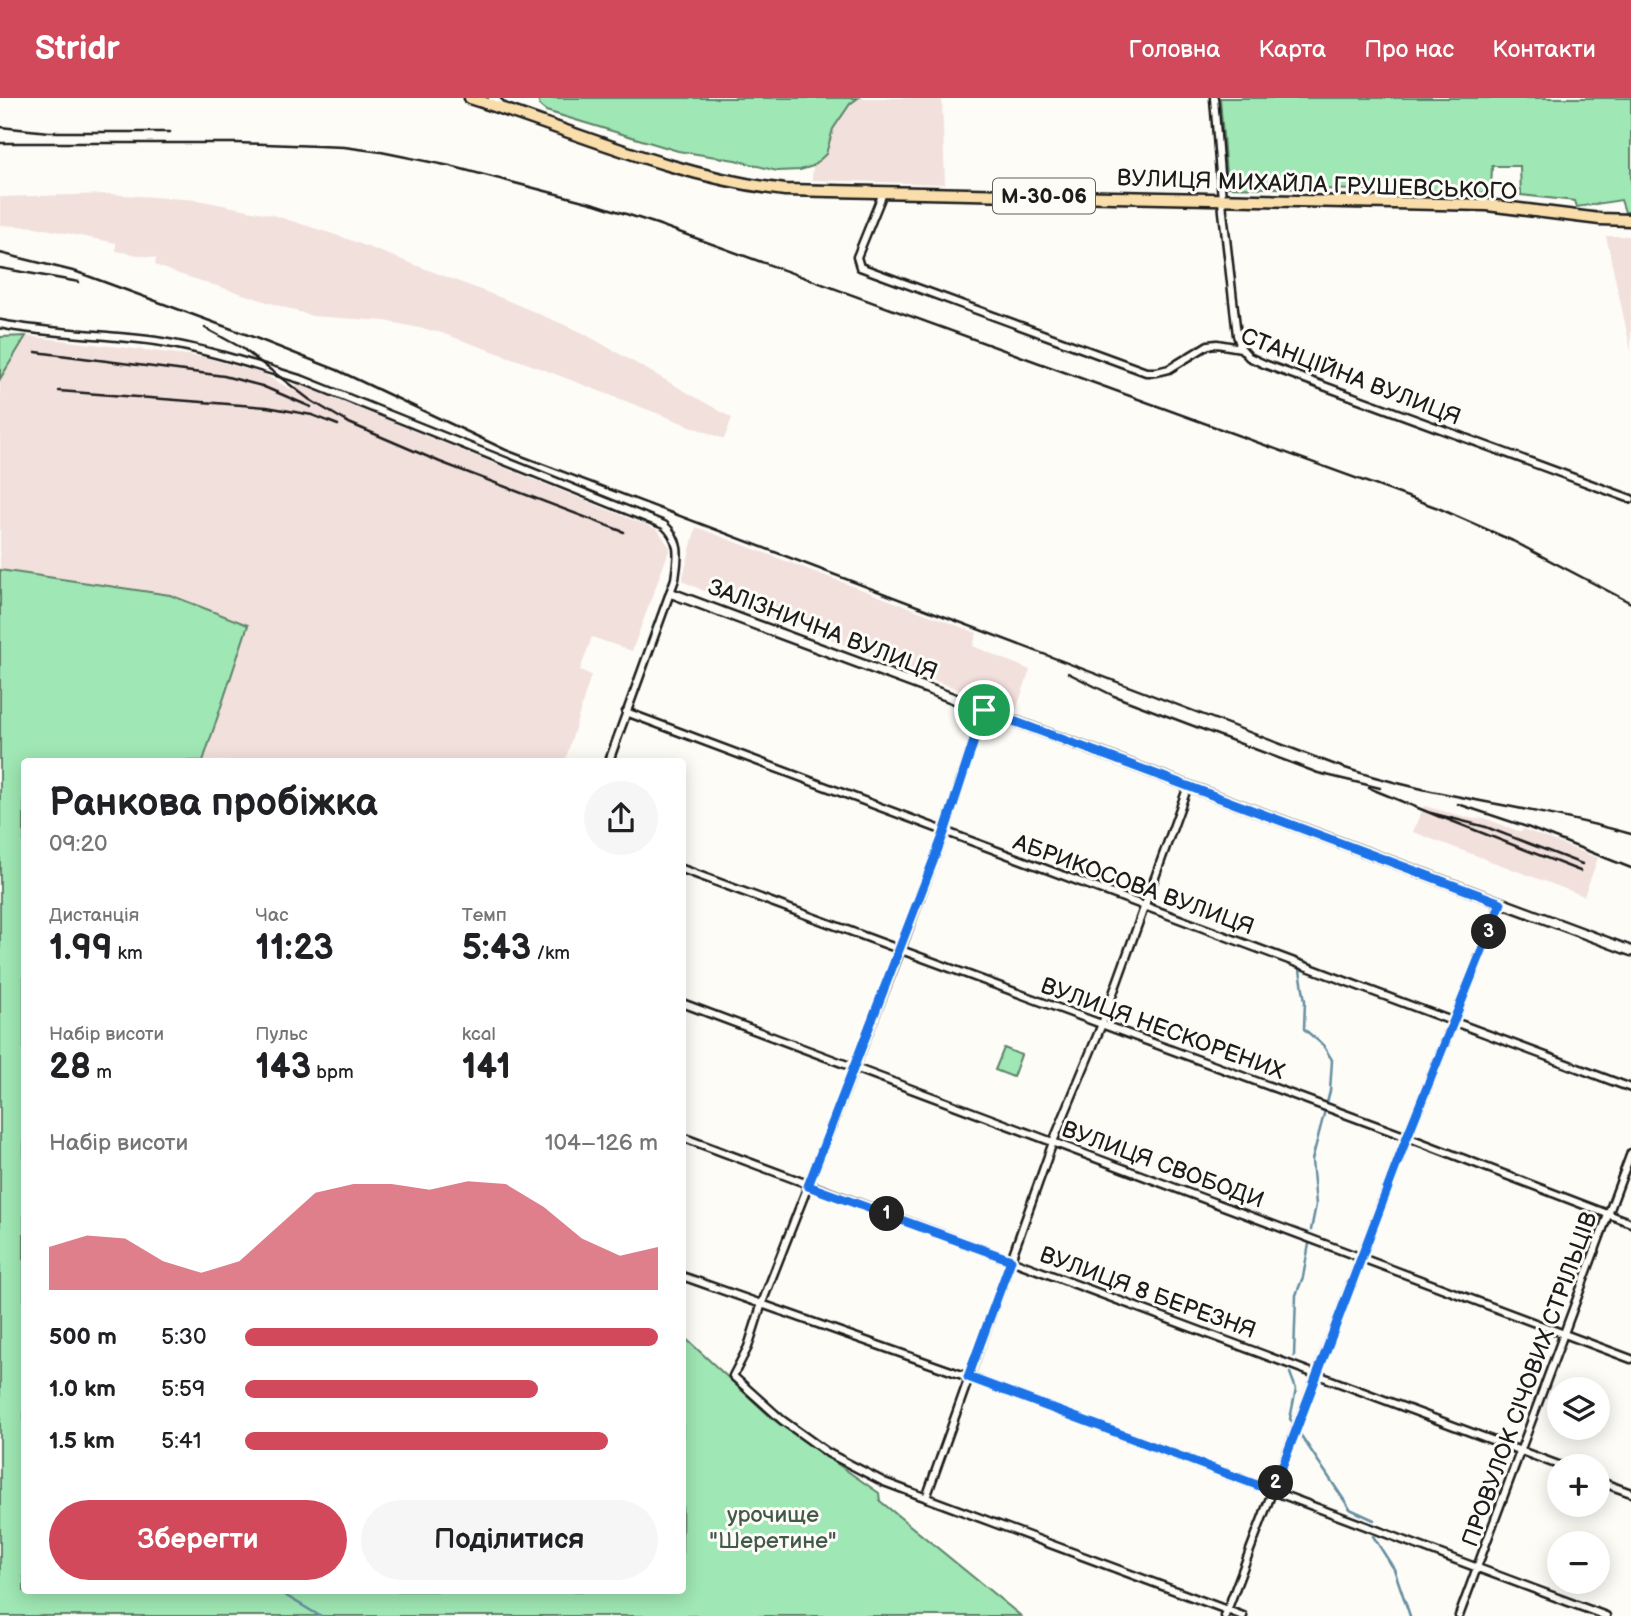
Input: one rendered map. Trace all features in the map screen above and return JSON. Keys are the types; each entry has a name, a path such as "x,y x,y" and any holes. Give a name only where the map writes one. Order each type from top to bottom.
{"main road":[{"name":"ВУЛИЦЯ МИХАЙЛА ГРУШЕВСЬКОГО","path":"470,98 660,163 724,181 785,190 1498,205 1601,219 1631,220"}],"street":[{"path":"492,98 507,111"},
{"path":"1214,98 1222,199 1237,335 1241,348"},
{"name":"СТАНЦІЙНА ВУЛИЦЯ","path":"883,193 857,257 860,267 1146,372 1169,369 1208,345 1241,348 1249,357 1264,364 1631,499"},
{"path":"0,324 186,346 303,380 664,526 677,542 679,553 671,593 610,758"},
{"name":"ЗАЛІЗНИЧНА ВУЛИЦЯ","path":"671,593 1631,951"},
{"path":"984,710 944,833 901,950 762,1304 748,1347 733,1376 782,1420 828,1453 884,1482 1226,1613 1242,1616"},
{"name":"АБРИКОСОВА ВУЛИЦЯ","path":"626,712 1631,1088"},
{"path":"926,1498 1053,1142 1102,1024 1188,786"},
{"name":"ВУЛИЦЯ НЕСКОРЕНИХ","path":"686,870 1407,1137 1631,1223"},
{"path":"1226,1613 1407,1137 1501,903"},
{"name":"ВУЛИЦЯ СВОБОДИ","path":"686,1005 1631,1359"},
{"name":"ВУЛИЦЯ 8 БЕРЕЗНЯ","path":"686,1140 1547,1461"},
{"name":"ПРОВУЛОК СІЧОВИХ СТРІЛЬЦІВ","path":"1459,1616 1631,1153"},
{"path":"686,1277 968,1377 1606,1616"},
{"path":"1610,1485 1631,1493"}],"shaded area":[{"path":"858,98 942,98 945,184 812,180 813,166 826,154 833,129 850,104"},
{"path":"109,194 198,200 273,215 342,237 504,299 581,332 732,418 724,439 439,332 385,321 312,316 179,274 155,265 156,258 116,251 116,243 35,227 0,225 0,197"},
{"path":"1606,236 1631,236 1631,351"},
{"path":"26,336 203,357 264,374 290,389 298,384 658,530 670,548 632,651 592,637 580,670 591,675 566,758 201,758 170,595 0,570 0,379"},
{"path":"696,527 977,633 973,646 1030,670 1016,710 933,680 880,657 868,655 784,619 782,623 748,610 684,582"},
{"path":"1424,806 1474,819 1484,818 1521,832 1523,829 1598,858 1584,896 1413,832"}],"green space":[{"path":"538,98 858,98 850,104 833,129 826,154 813,166 800,170 777,171 735,160 678,151 546,111 540,106"},
{"path":"1220,98 1631,98 1631,212 1625,212 1621,200 1577,207 1575,201 1521,195 1520,166 1492,166 1491,193 1227,187"},
{"path":"26,336 0,379 0,337"},
{"name":"урочище \"Шеретине\"","path":"0,570 170,595 248,625 204,758 21,758 21,1594 686,1594 686,1339 774,1420 879,1493 880,1501 1021,1616 0,1616"},
{"path":"1004,1048 1021,1055 1013,1077 995,1070"}],"waterway":[{"path":"1300,970 1305,1001 1304,1029 1323,1045 1332,1060 1330,1091 1312,1160 1316,1205 1311,1230"},
{"path":"1294,1356 1296,1295 1303,1277 1309,1244"},
{"path":"1290,1373 1296,1389 1290,1419 1295,1425"},
{"path":"1298,1431 1350,1509 1374,1520"},
{"path":"1373,1536 1394,1569 1410,1616"},
{"path":"283,1594 320,1616"}],"railway":[{"path":"0,127 49,132 170,132"},
{"path":"0,143 237,143 344,147 450,166 595,204 657,224 1438,508 1513,541 1631,603"},
{"path":"0,253 77,272 248,335 337,370 506,450 1336,765 1409,786 1631,834"},
{"path":"0,268 79,282"},
{"path":"205,328 242,348 310,400 349,423 440,462 624,532"},
{"path":"36,352 224,376 262,386 311,407"},
{"path":"59,391 267,407 312,415 338,425"},
{"path":"1068,673 1114,696 1318,773 1380,788"},
{"path":"1369,788 1440,817"},
{"path":"1458,804 1527,827 1631,868"},
{"path":"1580,871 1431,813 1486,827 1582,864"}],"route":[{"path":"984,710 1501,903 1407,1137 1273,1491 968,1377 1011,1260 808,1186 901,950 944,833 984,710"}]}
